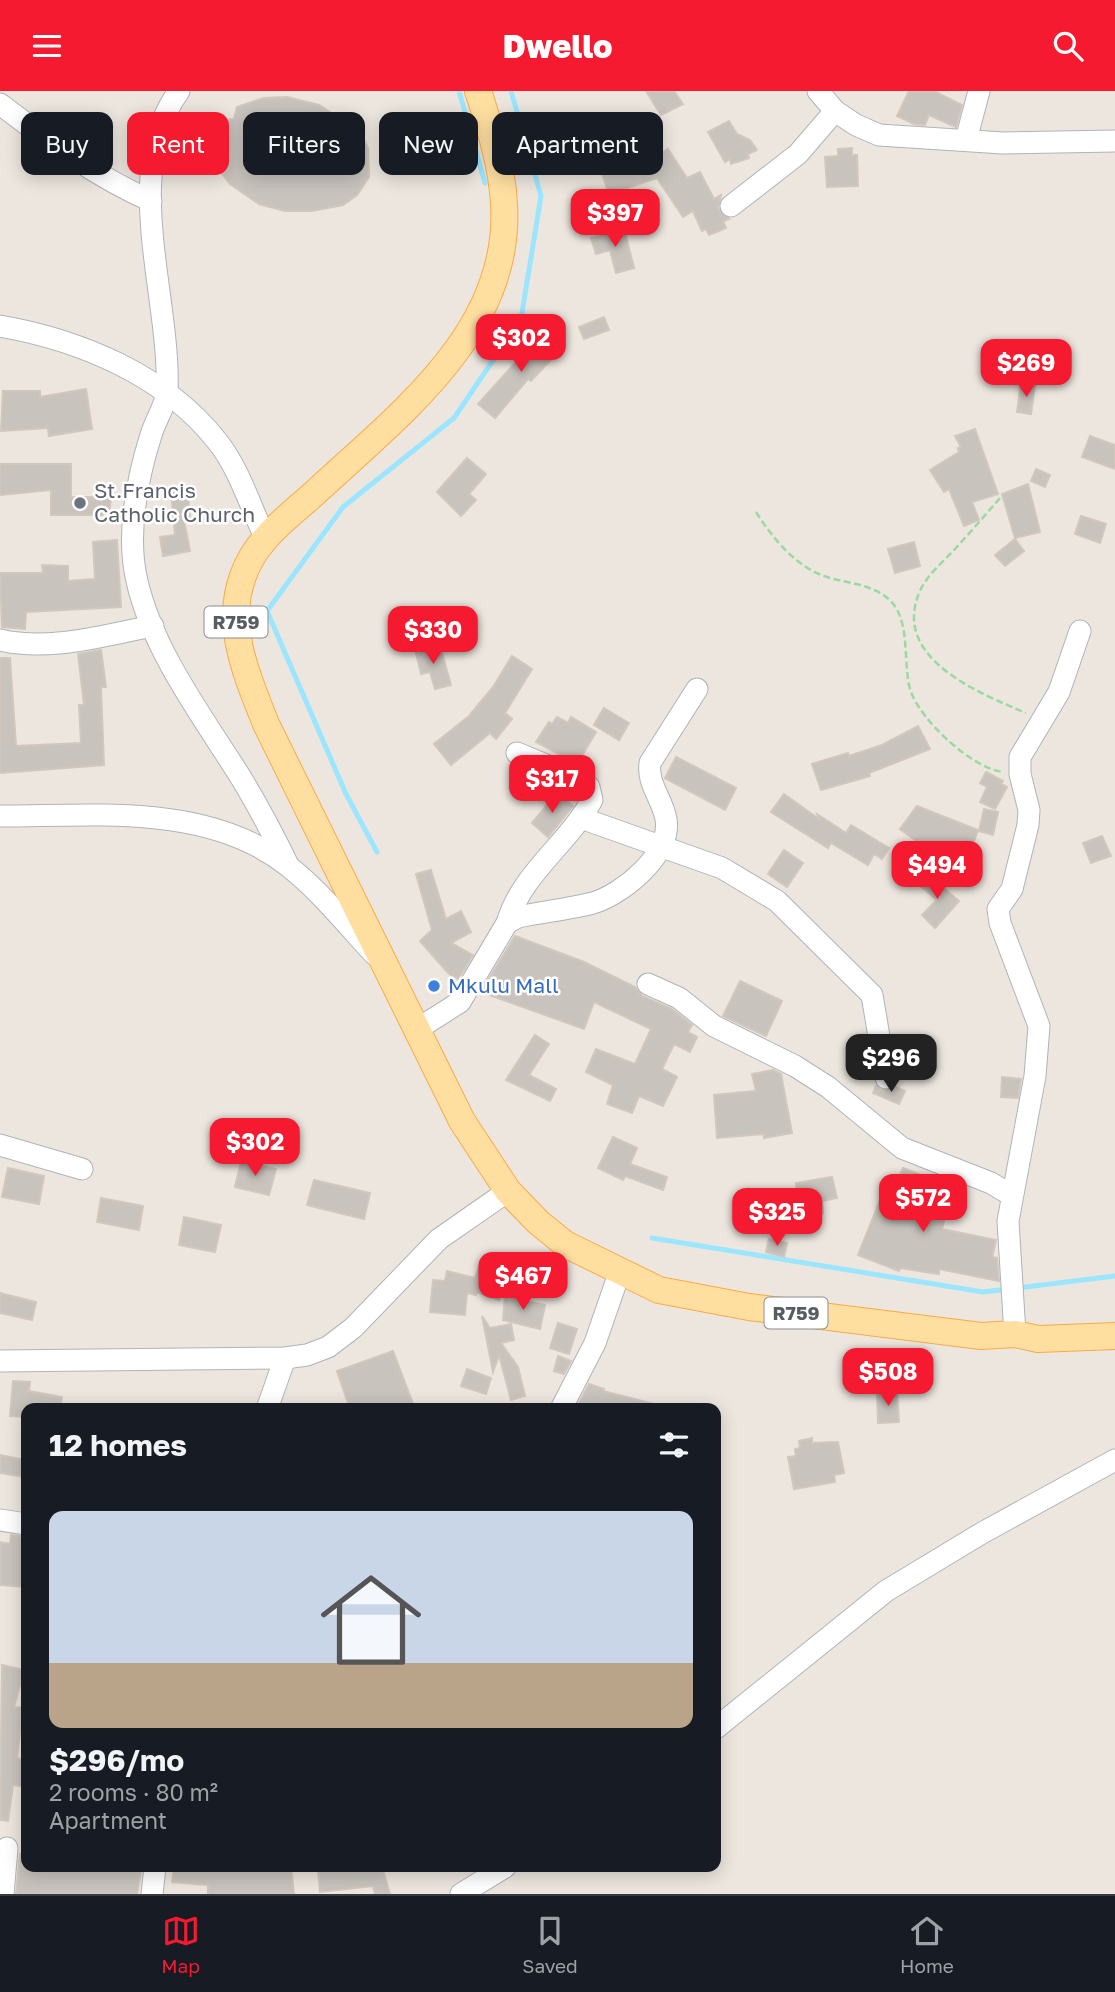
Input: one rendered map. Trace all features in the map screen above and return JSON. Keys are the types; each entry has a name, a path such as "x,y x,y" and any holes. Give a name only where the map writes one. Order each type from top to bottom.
{"main road":[{"name":"R759","path":"478,91 499,160 505,205 502,251 491,293 472,331 423,390 265,537 243,576 235,615 241,661 266,724 462,1121 508,1191 565,1244 659,1290 748,1307 981,1336 1014,1334 1038,1339 1115,1336"}],"street":[{"path":"179,91 160,128 153,156 151,201 167,394 145,453 133,549 136,580 153,626 182,685 261,812 288,865"},
{"path":"818,91 835,111 878,135 1003,143 1115,141"},
{"path":"966,140 979,91"},
{"path":"0,104 70,159 115,185 151,201"},
{"path":"731,206 798,154 835,111"},
{"path":"0,325 66,341 99,353 167,394 218,442 265,537"},
{"path":"0,651 22,645 66,641 153,626"},
{"path":"1014,1334 1008,1221 1035,1076 1039,1026 998,914 1016,877 1028,825 1028,799 1020,774 1020,757 1059,692 1080,631"},
{"path":"0,640 22,645"},
{"path":"507,923 518,917 595,902 649,865 666,835 666,818 648,776 650,762 697,689"},
{"path":"416,1030 460,1002 507,923 521,888 569,837 592,800 589,787 582,780 517,753"},
{"path":"0,816 173,820 246,840 288,865 384,966"},
{"path":"581,818 722,868 777,901 866,988 874,1002 886,1078"},
{"path":"648,984 678,997 715,1025 795,1066 828,1087 902,1149 991,1184 1011,1195"},
{"path":"0,1145 82,1169"},
{"path":"0,1361 285,1359 307,1355 328,1347 345,1335 439,1239 508,1191"},
{"path":"564,1403 595,1343 620,1271"},
{"path":"269,1403 285,1359"},
{"path":"721,1724 886,1591 971,1539 1115,1460"},
{"path":"0,1520 21,1523"},
{"path":"3,1894 11,1849"},
{"path":"152,1894 154,1872"},
{"path":"461,1894 497,1872"}],"path":[{"path":"1000,498 923,586 918,601 916,633 921,647 939,667 989,697 1024,712 1039,728"},
{"path":"756,512 782,546 811,571 872,588 888,600 902,625 905,662 916,703 972,761 996,771 1020,774"}],"building":[{"path":"646,91 674,91 683,104 663,114"},
{"path":"909,91 934,91 962,105 956,127 929,115 925,125 914,124 897,116"},
{"path":"287,97 319,105 330,112 243,112 243,175 365,175 365,142 368,148 369,177 357,195 343,205 312,211 285,211 259,204 230,184 223,175 229,175 229,119 234,119 237,107 264,98"},
{"path":"729,121 737,134 750,140 757,150 748,154 749,158 731,164 730,159 725,162 708,132"},
{"path":"852,148 852,155 857,155 858,186 827,187 825,157 838,156 838,149"},
{"path":"668,149 687,178 700,172 714,199 721,195 718,208 729,219 723,221 726,228 709,235 706,229 702,231 693,211 683,217 657,178 609,194 602,175 663,175 663,152"},
{"path":"624,228 634,268 616,273 610,250 596,254 591,238"},
{"path":"604,317 609,330 584,339 579,327"},
{"path":"544,331 562,348 531,381 528,379 495,418 478,404"},
{"path":"1021,383 1035,385 1031,414 1017,412"},
{"path":"86,389 92,429 49,436 48,428 1,431 3,391 40,391 40,397"},
{"path":"975,429 998,494 972,502 979,520 964,526 949,489 944,492 930,470 959,452 958,448 961,447 955,436"},
{"path":"1090,436 1115,445 1115,469 1082,457"},
{"path":"467,458 486,474 469,494 476,500 461,516 437,492"},
{"path":"0,464 71,464 71,497 111,497 109,515 51,515 51,490 0,495"},
{"path":"1036,469 1050,475 1045,487 1031,481"},
{"path":"1028,484 1040,532 1015,538 1002,494"},
{"path":"188,492 190,521 184,521 190,551 163,556 160,537 175,535 171,493"},
{"path":"1081,516 1106,524 1100,543 1075,534"},
{"path":"1015,539 1024,551 1005,566 995,555"},
{"path":"117,540 121,607 26,612 25,629 2,627 0,573 43,573 42,565 68,566 68,581 95,579 93,542"},
{"path":"914,542 920,566 895,573 888,549"},
{"path":"434,645 436,655 442,653 451,685 435,689 430,672 421,674 415,649"},
{"path":"101,650 106,687 101,687 104,765 0,773 0,658 10,658 16,746 81,743 79,705 84,705 78,654"},
{"path":"512,656 532,669 505,713 512,719 496,739 490,733 451,765 434,744 469,716 493,687"},
{"path":"604,708 629,723 619,740 594,725"},
{"path":"557,717 568,723 571,717 596,732 577,764 536,742 549,722 552,724"},
{"path":"918,726 930,749 869,773 870,776 821,790 812,764 882,745"},
{"path":"676,757 736,788 725,810 665,778"},
{"path":"986,772 1003,781 1001,784 1007,787 995,809 980,802 987,787 980,783"},
{"path":"557,793 573,806 548,837 532,823"},
{"path":"784,794 819,819 817,814 846,833 851,825 889,848 882,859 874,854 868,865 831,843 828,848 771,812"},
{"path":"917,806 978,830 965,867 930,851 900,829"},
{"path":"984,809 998,812 993,835 979,831"},
{"path":"1102,836 1111,856 1091,863 1083,843"},
{"path":"784,850 803,863 787,887 768,874"},
{"path":"431,870 446,919 461,911 471,932 451,943 473,955 458,979 449,974 420,941 432,930 416,874"},
{"path":"927,874 959,901 935,928 922,915 937,900 918,884"},
{"path":"515,936 584,962 635,987 642,996 672,1009 692,1025 688,1032 697,1037 690,1052 674,1044 662,1069 677,1077 663,1106 639,1096 632,1113 607,1104 613,1085 586,1072 596,1049 635,1064 651,1029 594,1002 584,1029 481,992"},
{"path":"740,981 782,1001 766,1036 723,1016"},
{"path":"535,1035 549,1044 529,1075 556,1089 550,1101 506,1080"},
{"path":"773,1070 781,1074 792,1133 764,1138 764,1134 717,1138 714,1095 756,1091 752,1074"},
{"path":"1002,1077 1021,1079 1018,1098 1001,1097"},
{"path":"876,1086 882,1090 896,1087 905,1091 899,1104 873,1093"},
{"path":"613,1137 637,1148 630,1164 667,1177 663,1190 625,1176 623,1180 598,1168"},
{"path":"241,1161 276,1169 269,1195 235,1187"},
{"path":"8,1168 44,1176 39,1204 2,1197"},
{"path":"903,1168 943,1184 929,1217 944,1221 942,1229 996,1240 992,1257 997,1258 999,1281 939,1269 939,1274 900,1268 899,1271 858,1255 887,1183 895,1187"},
{"path":"832,1177 837,1198 822,1201 823,1213 774,1218 744,1216 745,1196 762,1197 763,1189 797,1194 796,1183"},
{"path":"314,1180 370,1193 364,1219 307,1205"},
{"path":"101,1198 143,1206 139,1230 97,1222"},
{"path":"184,1217 221,1225 215,1252 179,1245"},
{"path":"769,1239 787,1243 784,1257 766,1252"},
{"path":"482,1258 510,1269 499,1300 477,1292 476,1295 467,1293 465,1315 430,1312 433,1280 445,1281 447,1271 475,1278"},
{"path":"0,1293 36,1302 32,1320 0,1313"},
{"path":"505,1296 545,1305 540,1329 503,1320"},
{"path":"482,1316 490,1328 511,1324 514,1340 501,1343 518,1367 525,1396 511,1400 499,1355 493,1372"},
{"path":"558,1323 577,1329 569,1354 550,1348"},
{"path":"393,1351 413,1403 348,1403 337,1371"},
{"path":"558,1356 571,1361 564,1374 554,1371"},
{"path":"467,1369 491,1378 486,1394 461,1386"},
{"path":"13,1381 30,1382 29,1391 62,1397 61,1403 21,1403 21,1417 10,1416"},
{"path":"589,1384 604,1389 603,1391 650,1403 579,1403"},
{"path":"897,1393 899,1422 878,1423 877,1394"},
{"path":"812,1438 812,1443 838,1442 844,1473 834,1475 835,1482 794,1489 788,1457 796,1456 795,1449 800,1448 799,1441"},
{"path":"0,1455 21,1459 21,1476 0,1473"},
{"path":"11,1535 21,1536 21,1587 0,1585 0,1542 10,1544"},
{"path":"2,1665 21,1669 21,1681 14,1707 21,1708 17,1758 21,1759 21,1786 13,1785 8,1821 0,1820"},
{"path":"20,1854 21,1872 141,1872 137,1894 16,1894"},
{"path":"173,1872 292,1872 294,1894 208,1894 208,1885 172,1882"},
{"path":"318,1872 383,1872 390,1894 375,1894 373,1886 320,1892"}],"waterway":[{"path":"459,91 485,183"},
{"path":"377,852 346,794 267,611 343,507 454,418 521,319 541,196 511,91"},
{"path":"652,1238 983,1292 1008,1289"},
{"path":"1018,1288 1115,1276"}],"place":[{"name":"St.Francis Catholic Church","path":"80,503"},
{"name":"Mkulu Mall","path":"434,986"}]}
